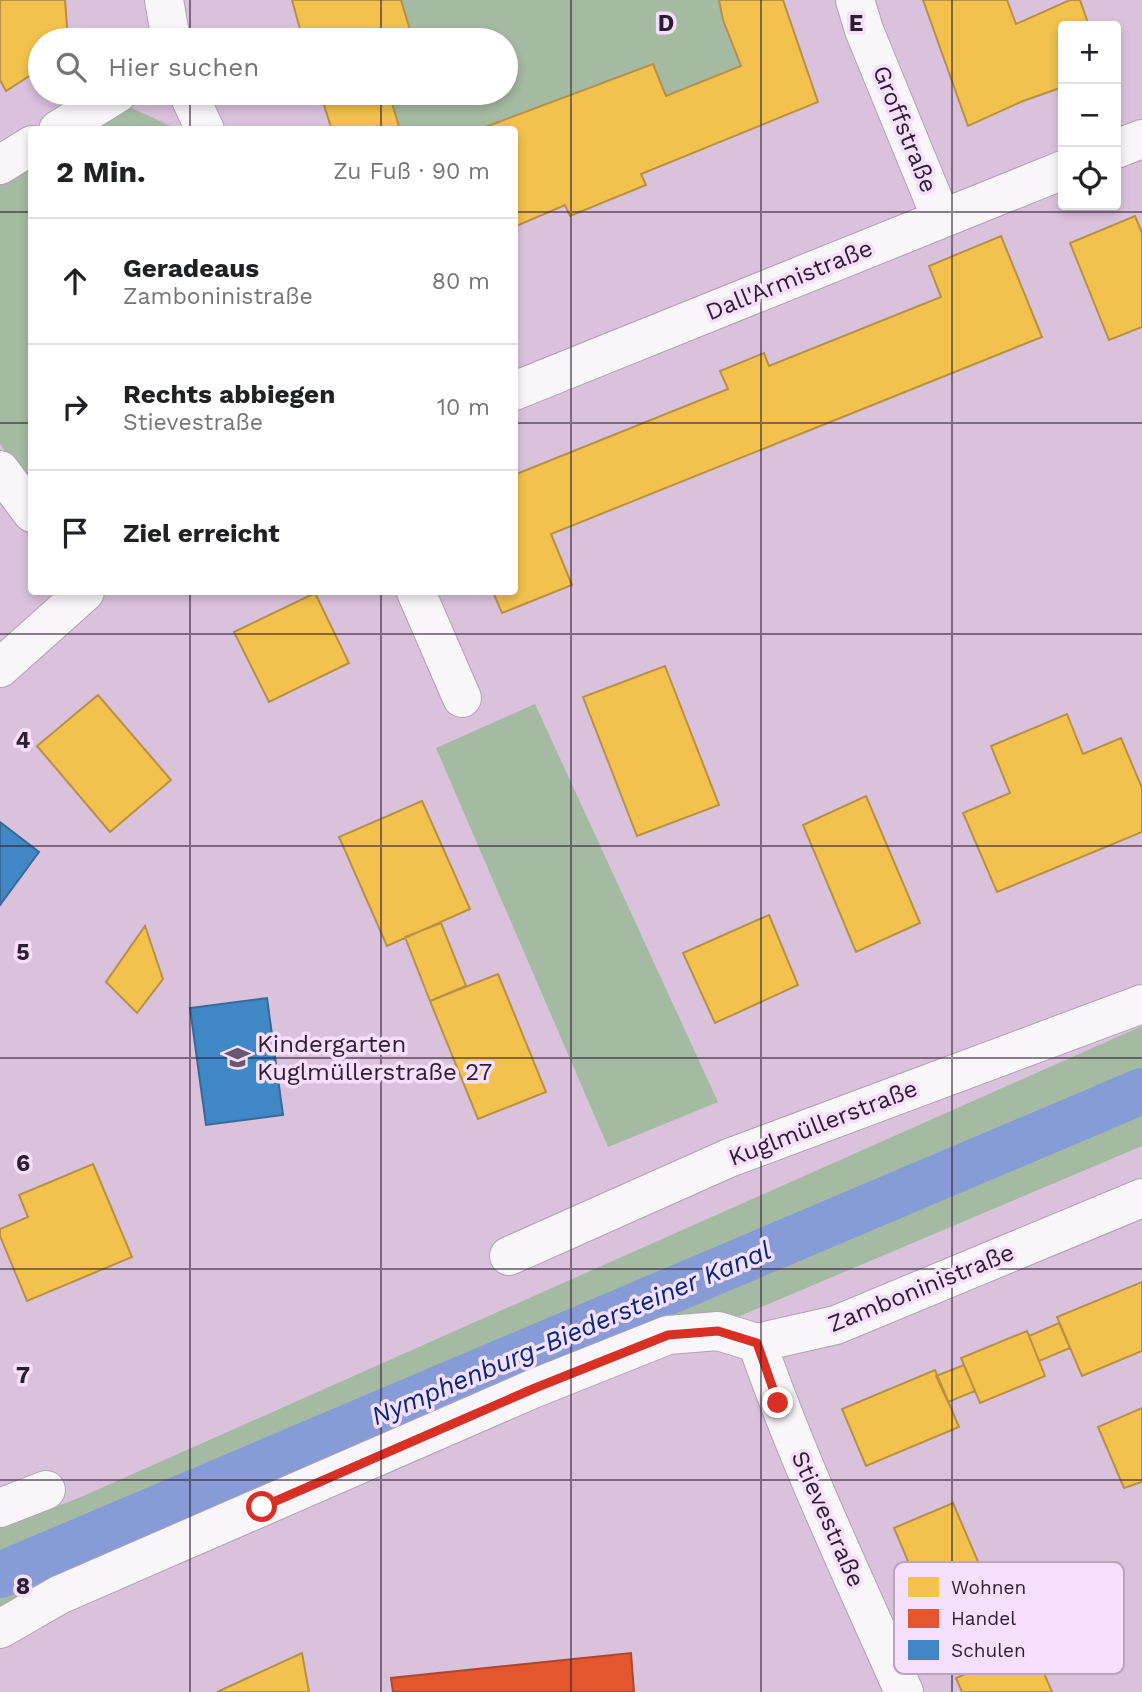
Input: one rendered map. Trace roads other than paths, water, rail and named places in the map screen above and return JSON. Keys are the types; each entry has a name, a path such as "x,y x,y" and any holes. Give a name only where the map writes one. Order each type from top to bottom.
{"street":[{"path":"164,0 169,28"},
{"name":"Groffstraße","path":"855,0 864,30 941,218"},
{"path":"64,126 99,105"},
{"path":"194,105 203,126"},
{"path":"1121,147 1142,139"},
{"path":"0,164 28,147"},
{"name":"Dall'Armistraße","path":"518,389 1058,172"},
{"path":"0,470 28,508"},
{"path":"0,668 81,595"},
{"path":"417,595 462,698"},
{"name":"Kuglmüllerstraße","path":"509,1256 729,1158 1142,1004"},
{"name":"Zamboninistraße","path":"0,1629 72,1590 535,1388 668,1335 718,1331 757,1343 836,1325 1142,1198"},
{"name":"Stievestraße","path":"757,1343 804,1468 894,1670"},
{"path":"0,1508 46,1490"},
{"name":"Stievestraße","path":"896,1674 904,1692"}],"waterway":[{"name":"Nymphenburg-Biedersteiner Kanal","path":"0,1575 1142,1091"}],"place":[{"name":"Kindergarten Kuglmüllerstraße 27","path":"237,1058"}]}
